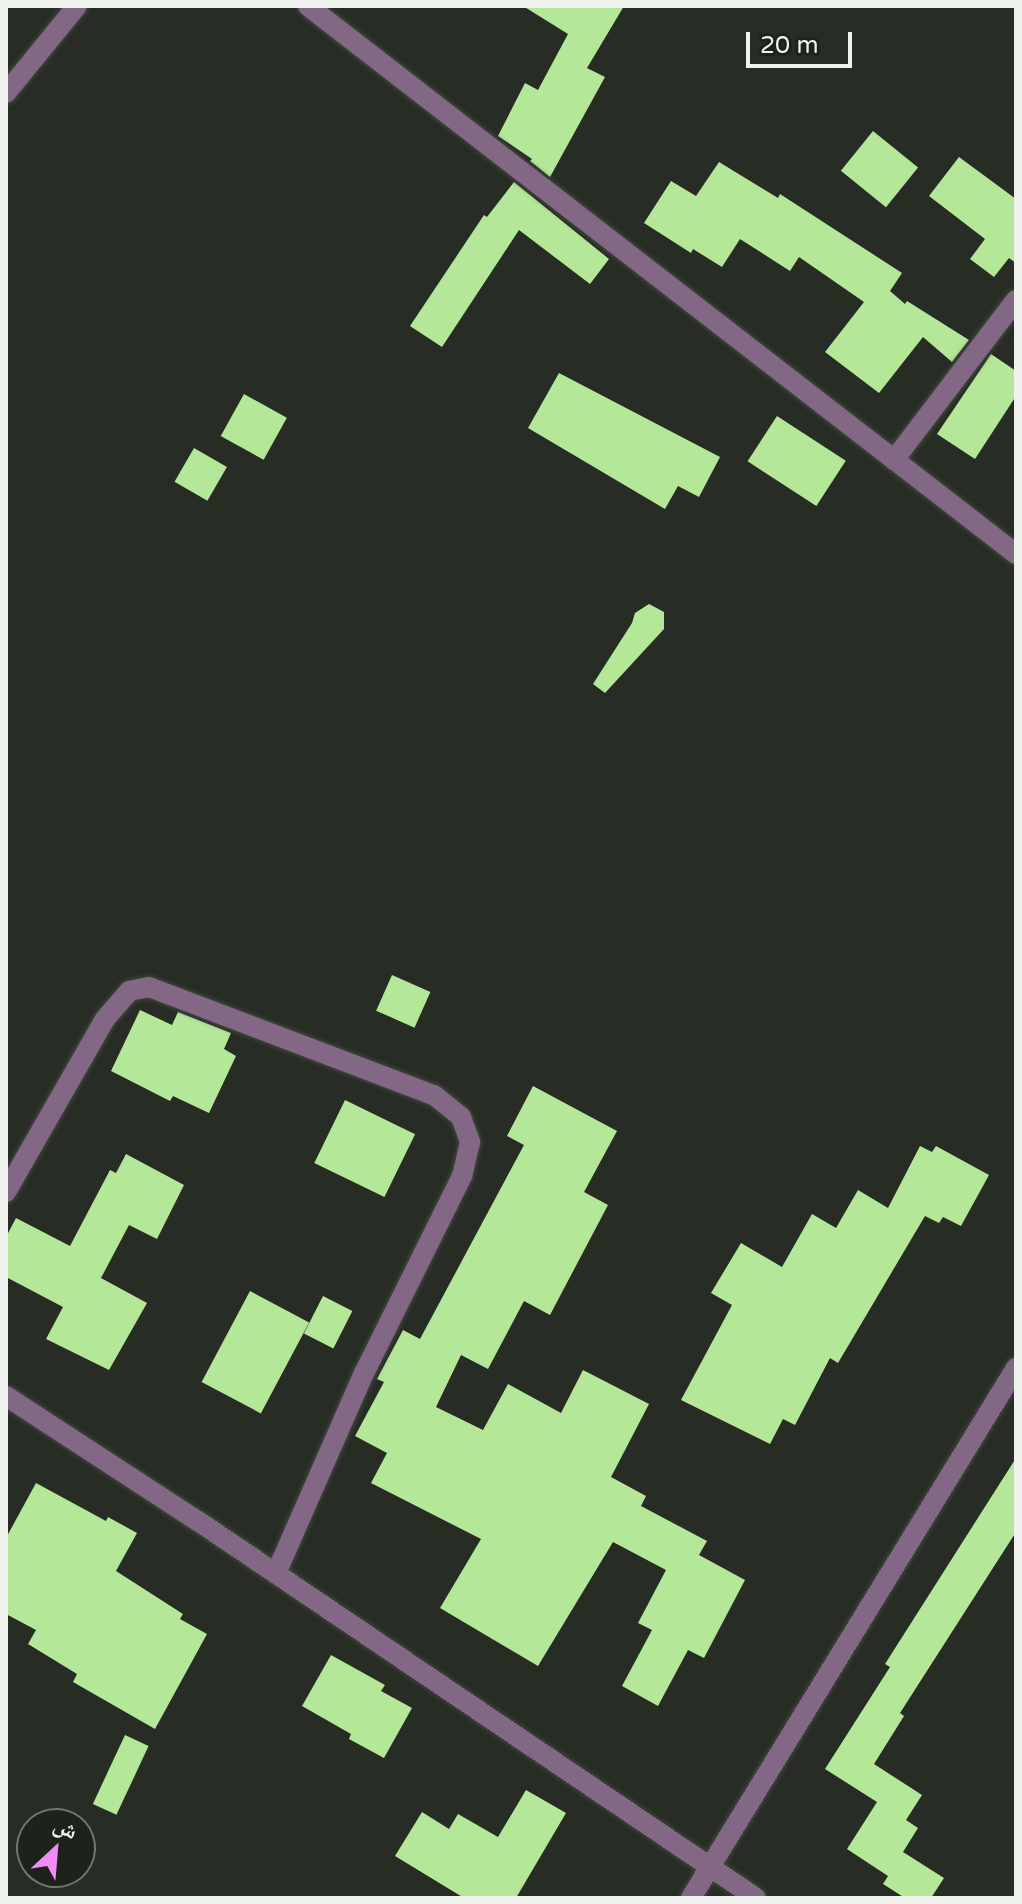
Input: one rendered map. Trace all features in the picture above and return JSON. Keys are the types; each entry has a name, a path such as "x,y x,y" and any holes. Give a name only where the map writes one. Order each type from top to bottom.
{"street":[{"path":"6,93 77,6"},
{"path":"308,6 1016,554"},
{"path":"894,460 1016,300"},
{"path":"6,1192 105,1019 129,991 149,987 434,1095 461,1117 470,1142 462,1176 364,1373 276,1573"},
{"path":"691,1898 1016,1368"},
{"path":"6,1396 276,1573 756,1898"}],"building":[{"path":"523,6 624,6 587,68 605,77 550,177 530,161 532,159 498,136 525,83 538,90 568,34"},
{"path":"873,131 918,168 886,207 841,171"},
{"path":"959,157 1016,199 1016,263 1009,258 994,277 970,259 985,239 929,196"},
{"path":"719,162 778,198 780,194 902,273 890,291 905,304 907,301 969,340 952,362 923,337 879,393 825,352 864,302 799,257 790,271 740,239 722,267 693,249 691,253 644,223 671,181 696,196"},
{"path":"514,182 609,259 590,284 519,230 442,347 410,326 484,215 487,217"},
{"path":"991,354 1016,371 1016,396 975,459 937,434"},
{"path":"559,373 720,457 699,497 678,486 665,509 528,428"},
{"path":"244,394 287,418 264,460 221,436"},
{"path":"777,416 846,461 816,506 748,461"},
{"path":"194,448 227,467 207,501 174,482"},
{"path":"649,604 664,612 664,629 605,693 593,684 632,623 635,613"},
{"path":"392,975 430,992 415,1028 376,1011"},
{"path":"140,1010 172,1025 178,1012 231,1033 224,1049 236,1056 209,1113 173,1096 170,1101 111,1071"},
{"path":"533,1086 617,1131 584,1192 608,1205 550,1315 524,1301 488,1369 461,1355 436,1407 483,1430 508,1384 561,1413 583,1370 649,1404 611,1477 646,1496 641,1506 707,1541 699,1555 745,1580 704,1658 688,1650 658,1706 622,1686 652,1630 638,1623 666,1570 613,1542 538,1666 440,1608 481,1539 371,1483 387,1453 355,1436 384,1382 377,1379 403,1330 420,1339 524,1145 507,1136"},
{"path":"345,1100 415,1134 384,1197 314,1163"},
{"path":"920,1146 932,1152 936,1146 989,1175 961,1226 943,1217 939,1223 925,1216 838,1363 830,1358 795,1425 783,1419 770,1444 681,1400 732,1305 711,1293 741,1243 782,1267 812,1214 836,1228 858,1190 888,1208"},
{"path":"126,1154 184,1185 157,1239 129,1225 101,1278 147,1303 109,1370 46,1339 63,1307 6,1277 6,1237 16,1218 70,1246 110,1170 116,1173"},
{"path":"250,1291 309,1322 261,1413 202,1382"},
{"path":"323,1296 352,1311 333,1348 304,1333"},
{"path":"1016,1458 1016,1532 900,1713 904,1716 874,1764 922,1795 906,1820 918,1828 903,1852 944,1878 931,1898 905,1898 883,1884 888,1876 847,1849 877,1802 825,1769 890,1667 885,1664"},
{"path":"36,1483 106,1521 108,1517 137,1533 116,1571 183,1614 180,1619 207,1634 155,1729 73,1682 77,1674 28,1644 36,1630 6,1614 6,1538"},
{"path":"331,1655 385,1685 381,1691 412,1708 384,1758 349,1739 351,1734 302,1706"},
{"path":"125,1735 149,1746 116,1815 93,1804"},
{"path":"526,1790 566,1813 516,1898 464,1898 395,1856 422,1812 449,1829 458,1814 498,1837"}]}
